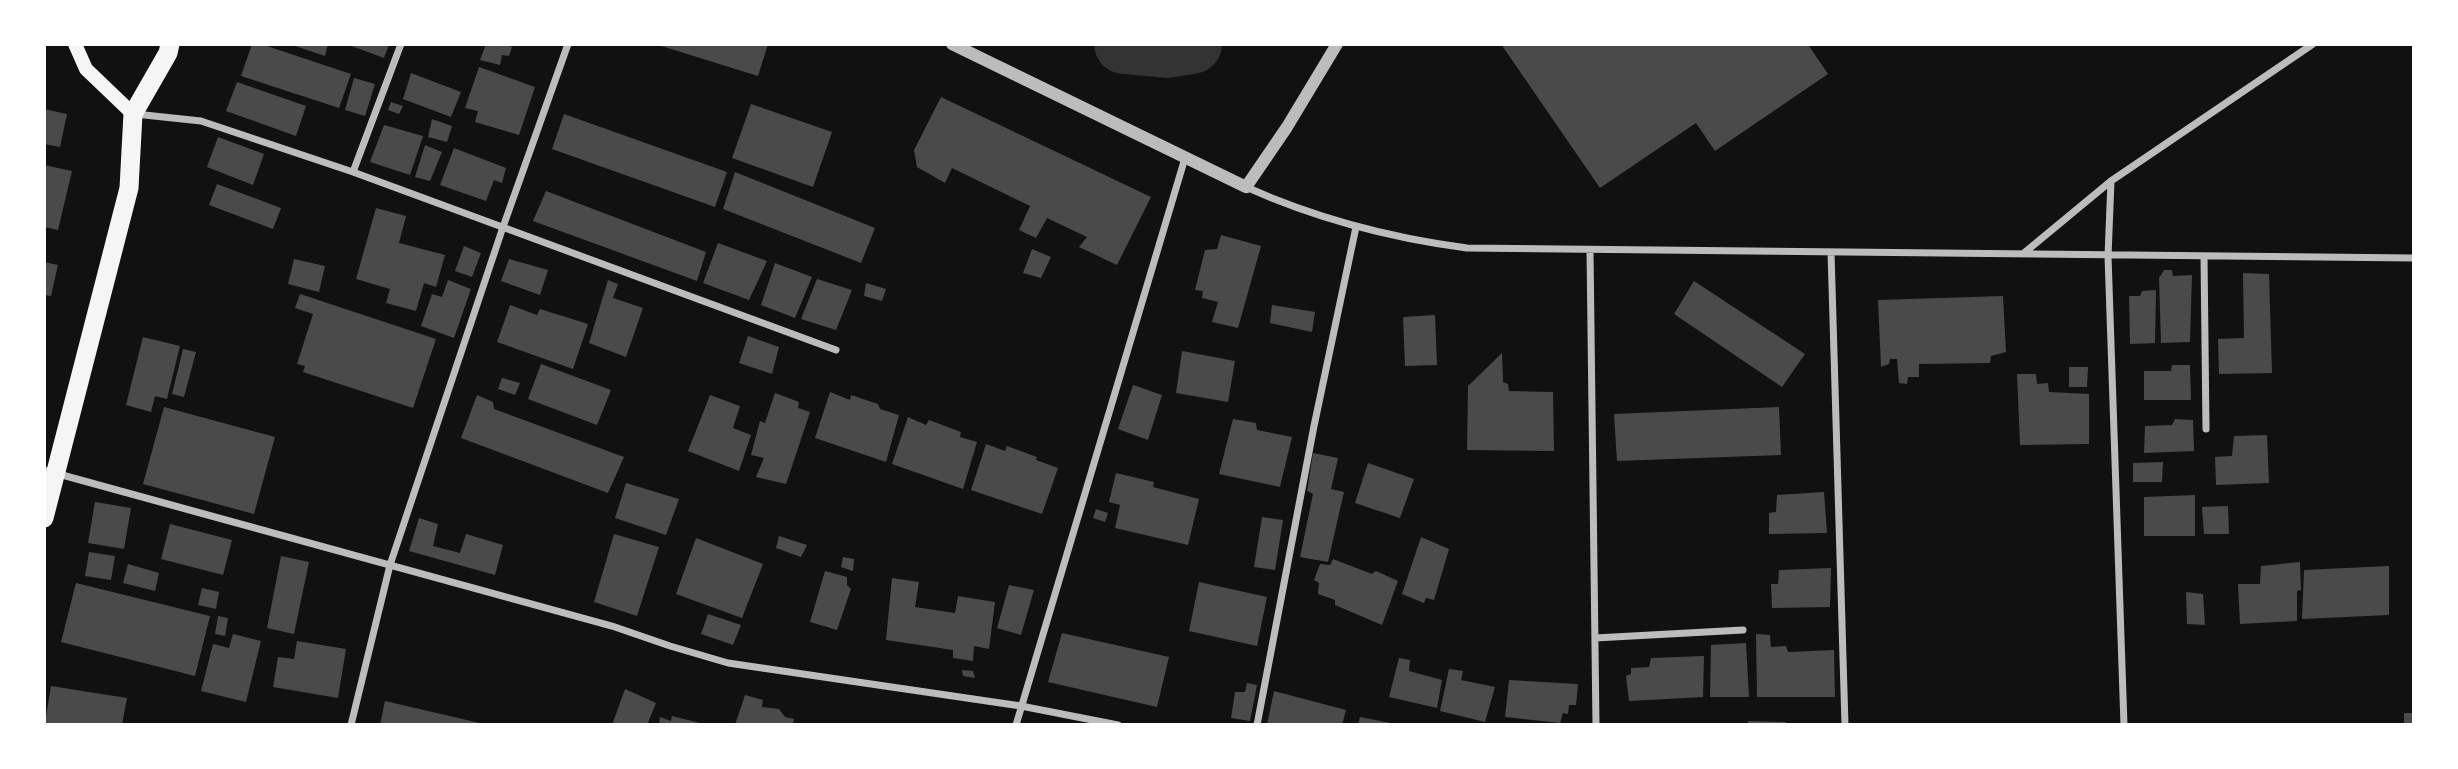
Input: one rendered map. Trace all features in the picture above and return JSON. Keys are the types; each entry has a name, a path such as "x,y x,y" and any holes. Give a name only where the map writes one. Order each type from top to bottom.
{"highway":[{"path":"44,518 50,472 129,188 134,114 168,53 170,44"}],"main road":[{"path":"75,44 86,69 134,114"}],"street":[{"path":"354,172 401,44"},
{"path":"351,725 390,565 503,227 568,44"},
{"path":"953,44 1281,203 1408,240 1467,248 2414,258"},
{"path":"1247,187 1338,44"},
{"path":"2024,253 2111,181 2313,44"},
{"path":"134,114 201,121 354,172 836,350"},
{"path":"1016,725 1185,158"},
{"path":"2111,181 2108,256 2124,725"},
{"path":"1257,725 1317,412 1356,227"},
{"path":"1590,250 1596,725"},
{"path":"1831,252 1845,725"},
{"path":"2204,256 2206,429"},
{"path":"50,472 612,626 728,663 1021,706 1118,725"},
{"path":"1595,638 1743,630"}],"building":[{"path":"252,44 261,44 351,74 339,108 241,76"},
{"path":"289,44 328,44 325,56"},
{"path":"346,44 389,44 384,58"},
{"path":"486,44 512,47 509,56 502,55 500,65 480,60"},
{"path":"655,44 768,44 758,76"},
{"path":"1501,44 1813,44 1809,46 1828,74 1715,151 1696,123 1600,188"},
{"path":"479,67 535,87 519,135 475,122 478,111 465,108"},
{"path":"411,73 461,92 451,117 403,99"},
{"path":"354,78 375,84 365,116 345,110"},
{"path":"237,82 306,106 296,136 226,111"},
{"path":"941,97 1151,197 1117,265 1079,247 1087,237 1047,218 1036,238 1019,230 1030,206 952,168 945,183 917,167 914,150"},
{"path":"391,102 403,106 399,114 388,110"},
{"path":"751,104 832,132 813,187 732,158"},
{"path":"44,109 67,114 60,147 44,144"},
{"path":"564,114 727,172 715,207 552,149"},
{"path":"432,119 452,126 447,142 428,137"},
{"path":"384,125 423,136 410,175 370,162"},
{"path":"218,137 264,154 253,185 207,167"},
{"path":"425,145 442,152 430,181 415,177"},
{"path":"454,148 506,168 502,183 494,180 486,201 440,185"},
{"path":"44,165 72,171 58,230 44,227"},
{"path":"735,172 875,228 861,263 723,209"},
{"path":"217,184 281,208 273,229 209,205"},
{"path":"546,191 706,252 697,281 533,221"},
{"path":"376,208 406,216 399,243 445,255 436,287 424,283 416,311 386,303 390,289 356,279"},
{"path":"1221,235 1261,246 1238,328 1212,322 1218,302 1202,298 1203,291 1195,290 1205,250 1217,249"},
{"path":"718,243 767,261 749,300 703,283"},
{"path":"464,246 481,253 472,277 455,271"},
{"path":"1032,249 1051,257 1041,278 1023,273"},
{"path":"294,259 325,266 319,292 288,284"},
{"path":"509,259 548,270 540,295 501,281"},
{"path":"44,262 58,265 51,296 44,295"},
{"path":"775,263 812,277 795,318 761,305"},
{"path":"2164,270 2172,270 2173,276 2192,275 2190,342 2161,343 2159,278"},
{"path":"2243,273 2269,274 2272,373 2219,374 2218,339 2244,338"},
{"path":"817,279 852,290 836,330 801,319"},
{"path":"448,280 471,289 454,338 421,326 432,294 442,297"},
{"path":"608,280 618,284 613,298 643,308 626,357 589,343"},
{"path":"1694,281 1805,354 1782,387 1674,314"},
{"path":"866,283 886,289 882,301 864,296"},
{"path":"2156,290 2155,343 2130,344 2129,296 2140,296 2142,291"},
{"path":"300,294 436,339 413,408 303,372 305,366 297,364 313,314 295,308"},
{"path":"2003,296 2006,352 1991,356 1990,363 1919,364 1919,377 1908,377 1907,384 1899,383 1897,359 1890,359 1889,364 1881,367 1878,300"},
{"path":"510,305 537,315 540,309 588,324 573,369 497,342"},
{"path":"1272,305 1315,312 1312,332 1270,323"},
{"path":"1435,315 1437,365 1405,366 1403,317"},
{"path":"748,336 779,347 772,374 739,363"},
{"path":"143,337 180,346 167,399 155,396 151,412 126,405"},
{"path":"183,349 196,352 184,397 172,394"},
{"path":"1182,351 1235,361 1228,402 1176,393"},
{"path":"1502,353 1503,382 1508,384 1509,391 1553,392 1554,451 1467,450 1468,386"},
{"path":"541,364 611,390 597,425 528,399"},
{"path":"2172,365 2190,365 2191,400 2144,400 2144,371 2171,371"},
{"path":"2069,367 2088,367 2087,387 2069,387"},
{"path":"2017,374 2036,374 2037,384 2048,383 2049,392 2089,394 2089,444 2020,445"},
{"path":"502,378 520,383 515,395 498,389"},
{"path":"1133,385 1162,395 1148,440 1118,429"},
{"path":"830,392 850,400 851,395 878,404 880,409 899,415 886,462 815,438"},
{"path":"775,393 799,402 798,408 810,412 786,484 756,477 764,458 751,455 760,421 765,423"},
{"path":"477,395 493,402 494,409 624,457 608,493 461,438"},
{"path":"710,395 740,406 733,428 751,435 739,471 688,451"},
{"path":"164,407 275,437 254,514 143,484"},
{"path":"1779,407 1781,455 1617,461 1614,414"},
{"path":"908,417 926,425 929,420 961,432 960,437 977,442 963,489 892,464"},
{"path":"1233,419 1256,423 1257,430 1292,437 1280,487 1219,474"},
{"path":"2175,419 2193,420 2194,451 2144,453 2145,426 2172,425"},
{"path":"2267,435 2269,483 2216,485 2215,457 2232,456 2234,436"},
{"path":"986,444 1005,451 1007,446 1058,468 1042,514 971,490"},
{"path":"1313,453 1338,458 1331,489 1344,492 1328,562 1300,557 1313,494 1307,491"},
{"path":"2163,462 2162,482 2133,482 2133,463"},
{"path":"1368,463 1414,479 1400,518 1355,503"},
{"path":"1116,473 1154,482 1153,487 1199,499 1188,545 1115,528 1120,505 1109,502"},
{"path":"626,483 679,499 666,535 615,518"},
{"path":"1824,492 1827,533 1769,534 1769,513 1776,512 1777,495"},
{"path":"2195,495 2195,536 2144,536 2144,497"},
{"path":"95,502 131,508 124,549 88,543"},
{"path":"2228,506 2229,534 2204,534 2202,507"},
{"path":"1096,509 1108,513 1105,522 1093,518"},
{"path":"1262,517 1283,520 1275,570 1254,567"},
{"path":"419,518 438,524 433,546 460,553 466,534 503,545 495,575 409,551"},
{"path":"170,524 232,540 223,575 161,559"},
{"path":"614,534 659,547 637,616 594,602"},
{"path":"779,536 807,545 801,557 776,548"},
{"path":"1421,537 1449,549 1434,600 1426,598 1424,603 1402,594"},
{"path":"696,538 763,564 742,618 676,594"},
{"path":"89,552 115,556 111,580 85,576"},
{"path":"281,556 309,562 294,634 267,628"},
{"path":"843,557 854,559 853,571 841,567"},
{"path":"1333,559 1372,574 1376,571 1398,581 1382,625 1335,605 1335,600 1318,594 1319,583 1314,580 1320,564 1330,565"},
{"path":"2300,562 2301,590 2297,591 2297,621 2240,624 2238,584 2260,584 2261,566"},
{"path":"128,564 159,573 155,591 123,583"},
{"path":"2389,566 2389,615 2302,619 2304,570"},
{"path":"1831,568 1830,607 1772,608 1771,584 1778,584 1779,570"},
{"path":"825,571 847,577 847,585 851,589 837,630 810,622"},
{"path":"892,578 919,582 915,607 955,613 958,596 995,602 989,649 974,646 973,661 953,658 953,650 886,640"},
{"path":"1199,582 1267,597 1257,646 1189,631"},
{"path":"76,583 210,616 195,676 61,642"},
{"path":"1009,585 1034,590 1021,635 997,628"},
{"path":"202,588 219,592 216,609 198,605"},
{"path":"2186,592 2203,594 2205,625 2187,624"},
{"path":"708,614 741,625 733,645 701,634"},
{"path":"218,616 228,618 225,636 215,634"},
{"path":"1062,633 1169,657 1157,707 1048,682"},
{"path":"233,634 261,641 246,702 201,691 213,644 229,648"},
{"path":"1756,634 1770,635 1771,647 1786,646 1788,652 1834,650 1835,697 1757,697"},
{"path":"297,641 346,649 338,698 273,687 278,657 294,659"},
{"path":"1746,643 1749,697 1710,697 1711,645"},
{"path":"1704,656 1703,697 1629,701 1626,676 1631,674 1631,668 1649,667 1651,658"},
{"path":"1399,658 1410,660 1409,671 1442,680 1437,708 1389,697"},
{"path":"1449,669 1463,671 1461,680 1495,687 1485,722 1440,711"},
{"path":"962,670 973,671 975,678 963,676"},
{"path":"1509,680 1578,684 1576,705 1569,705 1568,714 1563,713 1560,723 1505,717"},
{"path":"1247,683 1257,685 1250,721 1231,718 1235,692 1245,692"},
{"path":"51,686 127,698 122,725 45,723"},
{"path":"625,689 656,703 647,725 612,725"},
{"path":"1274,691 1346,710 1342,725 1267,725"},
{"path":"745,695 763,700 762,707 779,709 785,717 794,719 793,725 735,725"},
{"path":"385,701 484,724 484,725 380,725"},
{"path":"2404,713 2414,713 2414,725 2404,725"},
{"path":"672,716 704,725 659,725 660,717 671,721"},
{"path":"1360,717 1396,724 1396,725 1358,725"},
{"path":"1748,721 1786,722 1786,725 1748,725"}],"waterway":[{"path":"1124,44 1167,48 1192,44"}]}
